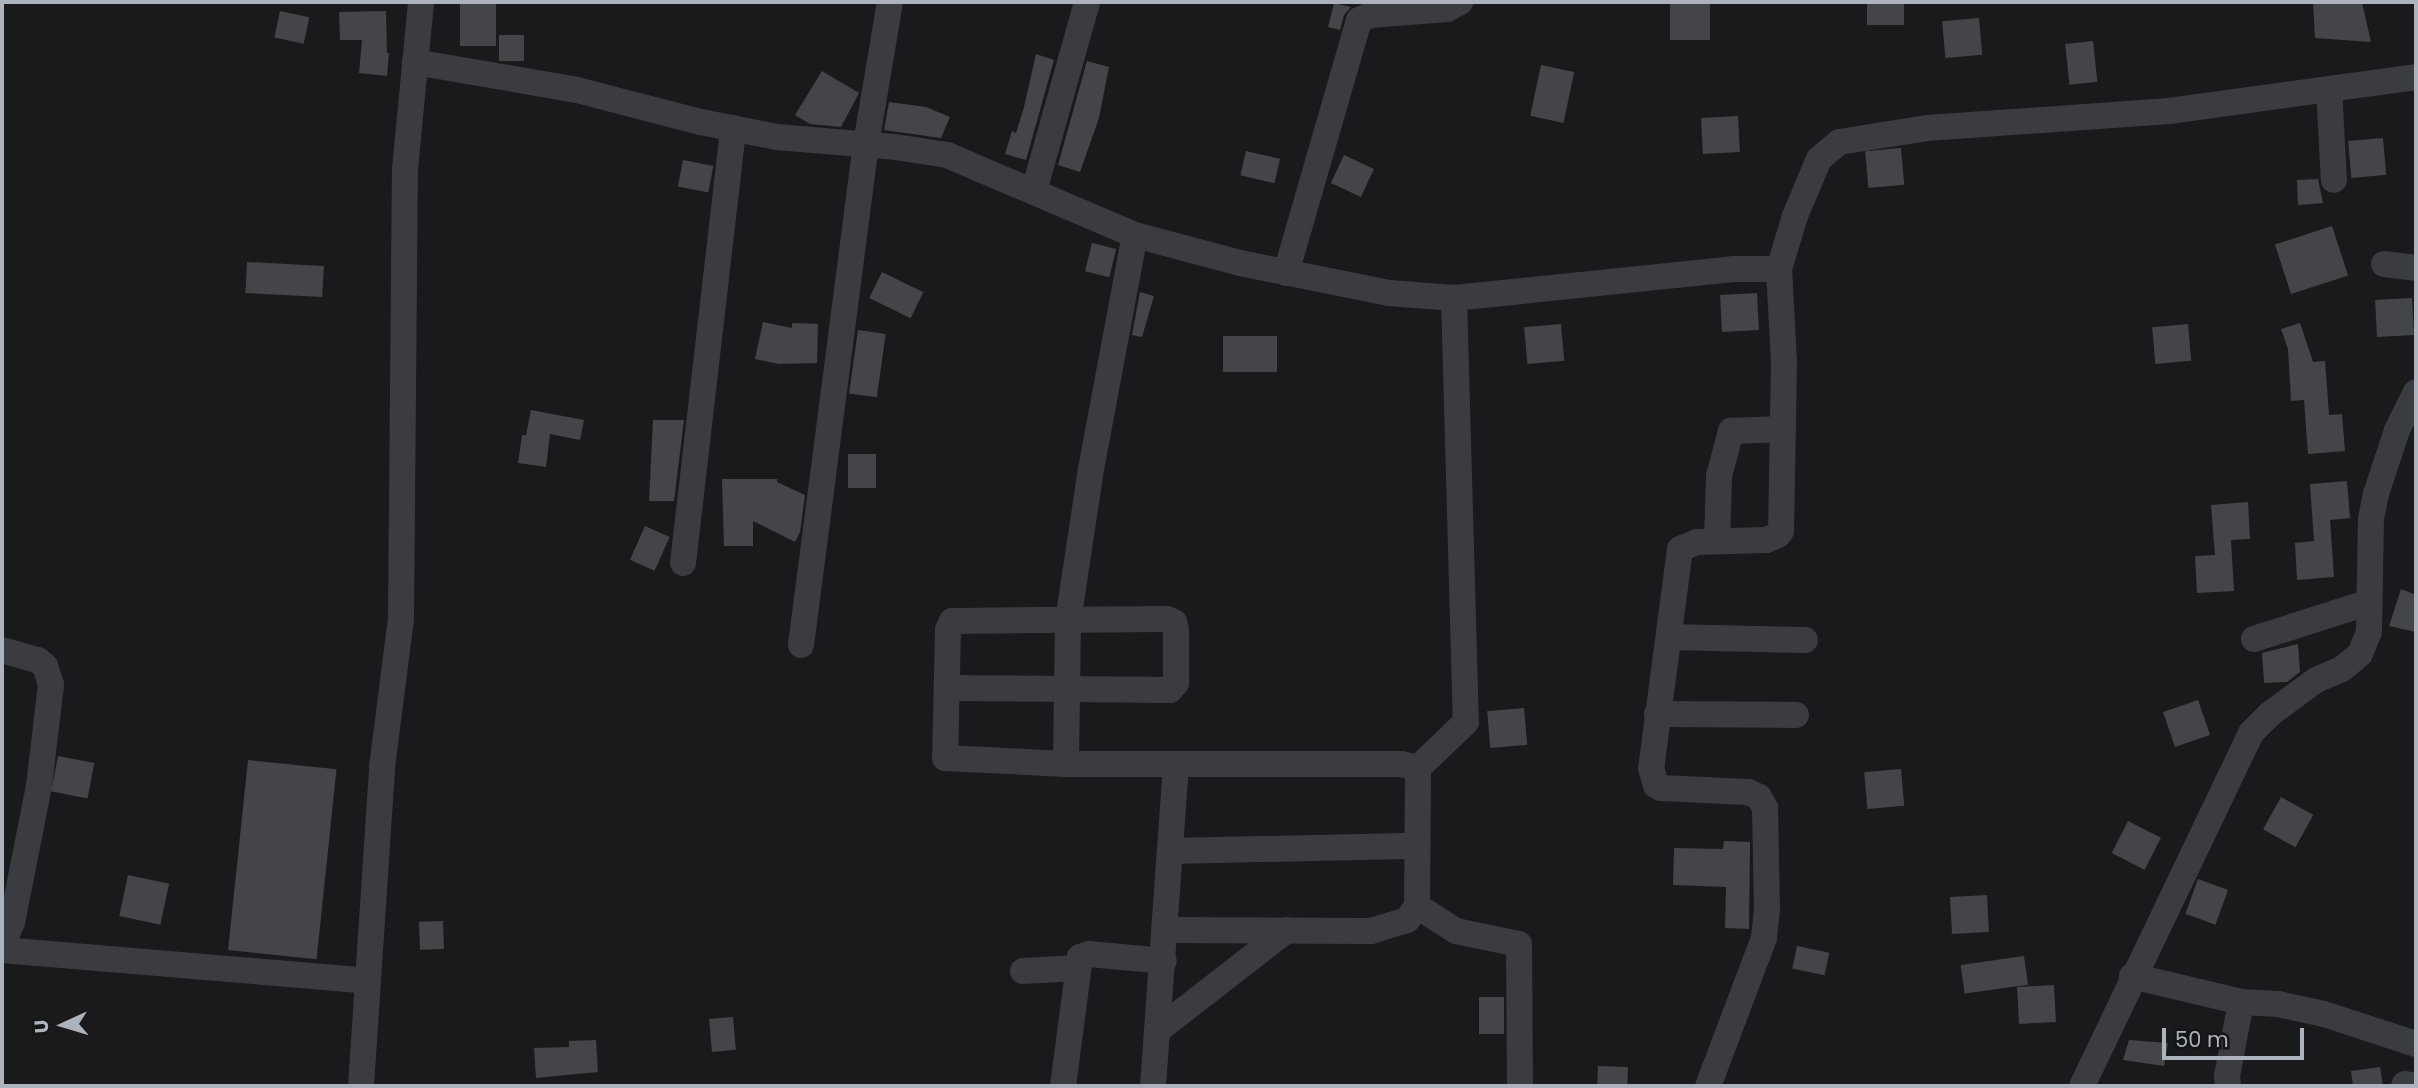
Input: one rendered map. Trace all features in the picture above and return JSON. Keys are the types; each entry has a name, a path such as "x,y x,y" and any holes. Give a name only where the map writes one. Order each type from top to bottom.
{"street":[{"path":"361,1086 382,767 401,618 404,182 421,2"},
{"path":"801,645 866,144 890,2"},
{"path":"1034,191 1087,2"},
{"path":"1286,273 1359,20 1370,15 1447,9 1460,2"},
{"path":"415,62 577,90 777,137 866,144 947,155 1135,235 1286,273 1390,293 1454,298 1733,270 1780,269"},
{"path":"1708,1086 1764,938 1767,909 1765,808 1759,797 1748,792 1669,790 1656,785 1651,768 1657,715 1680,549 1689,543 1766,540 1778,536 1783,429 1783,308 1780,269 1795,216 1819,159 1839,142 1927,128 2169,111 2416,77"},
{"path":"2329,89 2334,180"},
{"path":"683,563 733,128"},
{"path":"1066,764 1068,621 1091,469 1135,235"},
{"path":"2384,264 2416,268"},
{"path":"1167,930 1371,930 1408,920 1417,906 1418,768 1466,722 1454,298"},
{"path":"2082,1086 2132,976 2251,733 2270,714 2307,687 2342,669 2360,654 2369,632 2371,519 2376,494 2397,430 2416,392"},
{"path":"1717,541 1719,476 1731,431 1783,429"},
{"path":"2254,639 2369,602"},
{"path":"947,688 1164,691 1176,683 1176,630 1174,622 1167,619 951,621 948,625 945,758 1066,764 1401,764 1418,768"},
{"path":"1669,636 1805,640"},
{"path":"2,650 38,660 45,666 51,685 38,786 12,922 2,948 368,981"},
{"path":"1657,715 1796,715"},
{"path":"1153,1086 1167,930 1177,764"},
{"path":"1170,850 1417,846"},
{"path":"1417,906 1457,931 1519,944 1520,1086"},
{"path":"1158,1030 1287,930"},
{"path":"1063,1086 1080,957 1089,954 1164,961"},
{"path":"1023,971 1077,968"},
{"path":"2132,976 2241,1002 2278,1004 2324,1014 2416,1044"},
{"path":"2228,1086 2241,1002"},
{"path":"2404,1086 2414,1086"}],"building":[{"path":"460,2 496,2 496,46 460,46"},
{"path":"1867,2 1904,2 1904,25 1867,25"},
{"path":"2313,2 2362,2 2371,42 2315,38"},
{"path":"1334,3 1351,7 1344,15 1340,30 1328,27"},
{"path":"1670,4 1710,4 1710,40 1670,40"},
{"path":"280,11 309,17 304,44 274,37"},
{"path":"386,11 389,53 387,76 359,73 362,40 340,40 339,12"},
{"path":"1979,18 1982,55 1945,58 1942,21"},
{"path":"499,35 524,35 524,61 499,61"},
{"path":"2093,41 2097,82 2069,85 2065,44"},
{"path":"1036,54 1054,60 1026,160 1005,154 1012,131 1016,133"},
{"path":"1087,61 1109,67 1099,118 1080,172 1058,165"},
{"path":"1541,65 1574,72 1563,123 1530,116"},
{"path":"822,71 859,93 841,127 810,124 795,115"},
{"path":"889,102 926,107 950,117 941,138 884,130"},
{"path":"1738,116 1740,152 1703,154 1701,118"},
{"path":"2383,138 2386,175 2351,178 2348,141"},
{"path":"1901,148 1904,185 1868,188 1865,151"},
{"path":"1246,151 1280,159 1274,183 1240,175"},
{"path":"1344,155 1374,169 1361,197 1331,183"},
{"path":"683,160 713,166 708,192 678,187"},
{"path":"2318,179 2323,203 2298,205 2297,180"},
{"path":"2332,226 2348,275 2291,294 2275,245"},
{"path":"1092,243 1116,249 1109,277 1085,271"},
{"path":"247,262 324,266 322,297 245,293"},
{"path":"882,272 923,292 911,318 869,298"},
{"path":"1140,292 1154,296 1142,337 1132,335"},
{"path":"1757,293 1759,330 1722,332 1720,295"},
{"path":"2412,298 2414,335 2377,337 2375,300"},
{"path":"763,322 792,328 792,323 818,324 817,363 779,364 755,359"},
{"path":"2300,323 2313,362 2325,361 2329,415 2342,414 2345,451 2308,454 2304,400 2291,401 2288,349 2281,329"},
{"path":"1561,324 1564,361 1527,364 1524,327"},
{"path":"2188,324 2191,361 2155,364 2152,327"},
{"path":"858,330 886,334 877,397 849,393"},
{"path":"1223,336 1277,336 1277,372 1223,372"},
{"path":"531,410 584,420 580,440 550,434 546,467 518,463 522,435 526,435"},
{"path":"653,420 684,420 674,501 649,501"},
{"path":"848,454 876,454 876,488 848,488"},
{"path":"722,479 777,479 777,482 805,495 800,532 795,542 753,521 753,546 724,546"},
{"path":"2347,481 2350,518 2330,520 2334,577 2297,580 2295,543 2314,541 2310,484"},
{"path":"2248,502 2250,539 2231,540 2234,591 2197,593 2195,556 2215,555 2211,505"},
{"path":"645,526 670,537 655,571 630,560"},
{"path":"2401,589 2416,595 2416,632 2389,626"},
{"path":"2298,644 2300,672 2287,682 2264,683 2262,653"},
{"path":"2198,700 2210,735 2175,747 2163,712"},
{"path":"1524,708 1527,745 1490,748 1487,711"},
{"path":"58,756 94,763 87,798 51,791"},
{"path":"248,760 337,769 317,959 228,950"},
{"path":"1901,769 1904,806 1867,809 1864,772"},
{"path":"2281,797 2313,815 2295,847 2263,829"},
{"path":"2128,821 2161,838 2145,870 2112,853"},
{"path":"1724,841 1750,842 1749,929 1725,928 1726,887 1673,885 1674,848 1723,849"},
{"path":"128,875 169,884 160,925 119,916"},
{"path":"2198,879 2228,890 2215,925 2185,914"},
{"path":"1987,895 1989,932 1952,934 1950,897"},
{"path":"443,921 444,949 420,950 419,922"},
{"path":"1797,946 1829,953 1824,975 1792,968"},
{"path":"2024,956 2028,985 1965,994 1961,965"},
{"path":"2054,985 2056,1022 2019,1024 2017,987"},
{"path":"1479,997 1504,997 1504,1034 1479,1034"},
{"path":"733,1017 736,1050 712,1052 709,1019"},
{"path":"596,1040 598,1072 536,1078 534,1048 569,1047 569,1041"},
{"path":"2129,1040 2168,1043 2164,1066 2123,1060"},
{"path":"1598,1066 1628,1067 1627,1086 1597,1086"},
{"path":"2380,1067 2383,1086 2353,1086 2351,1071"}]}
